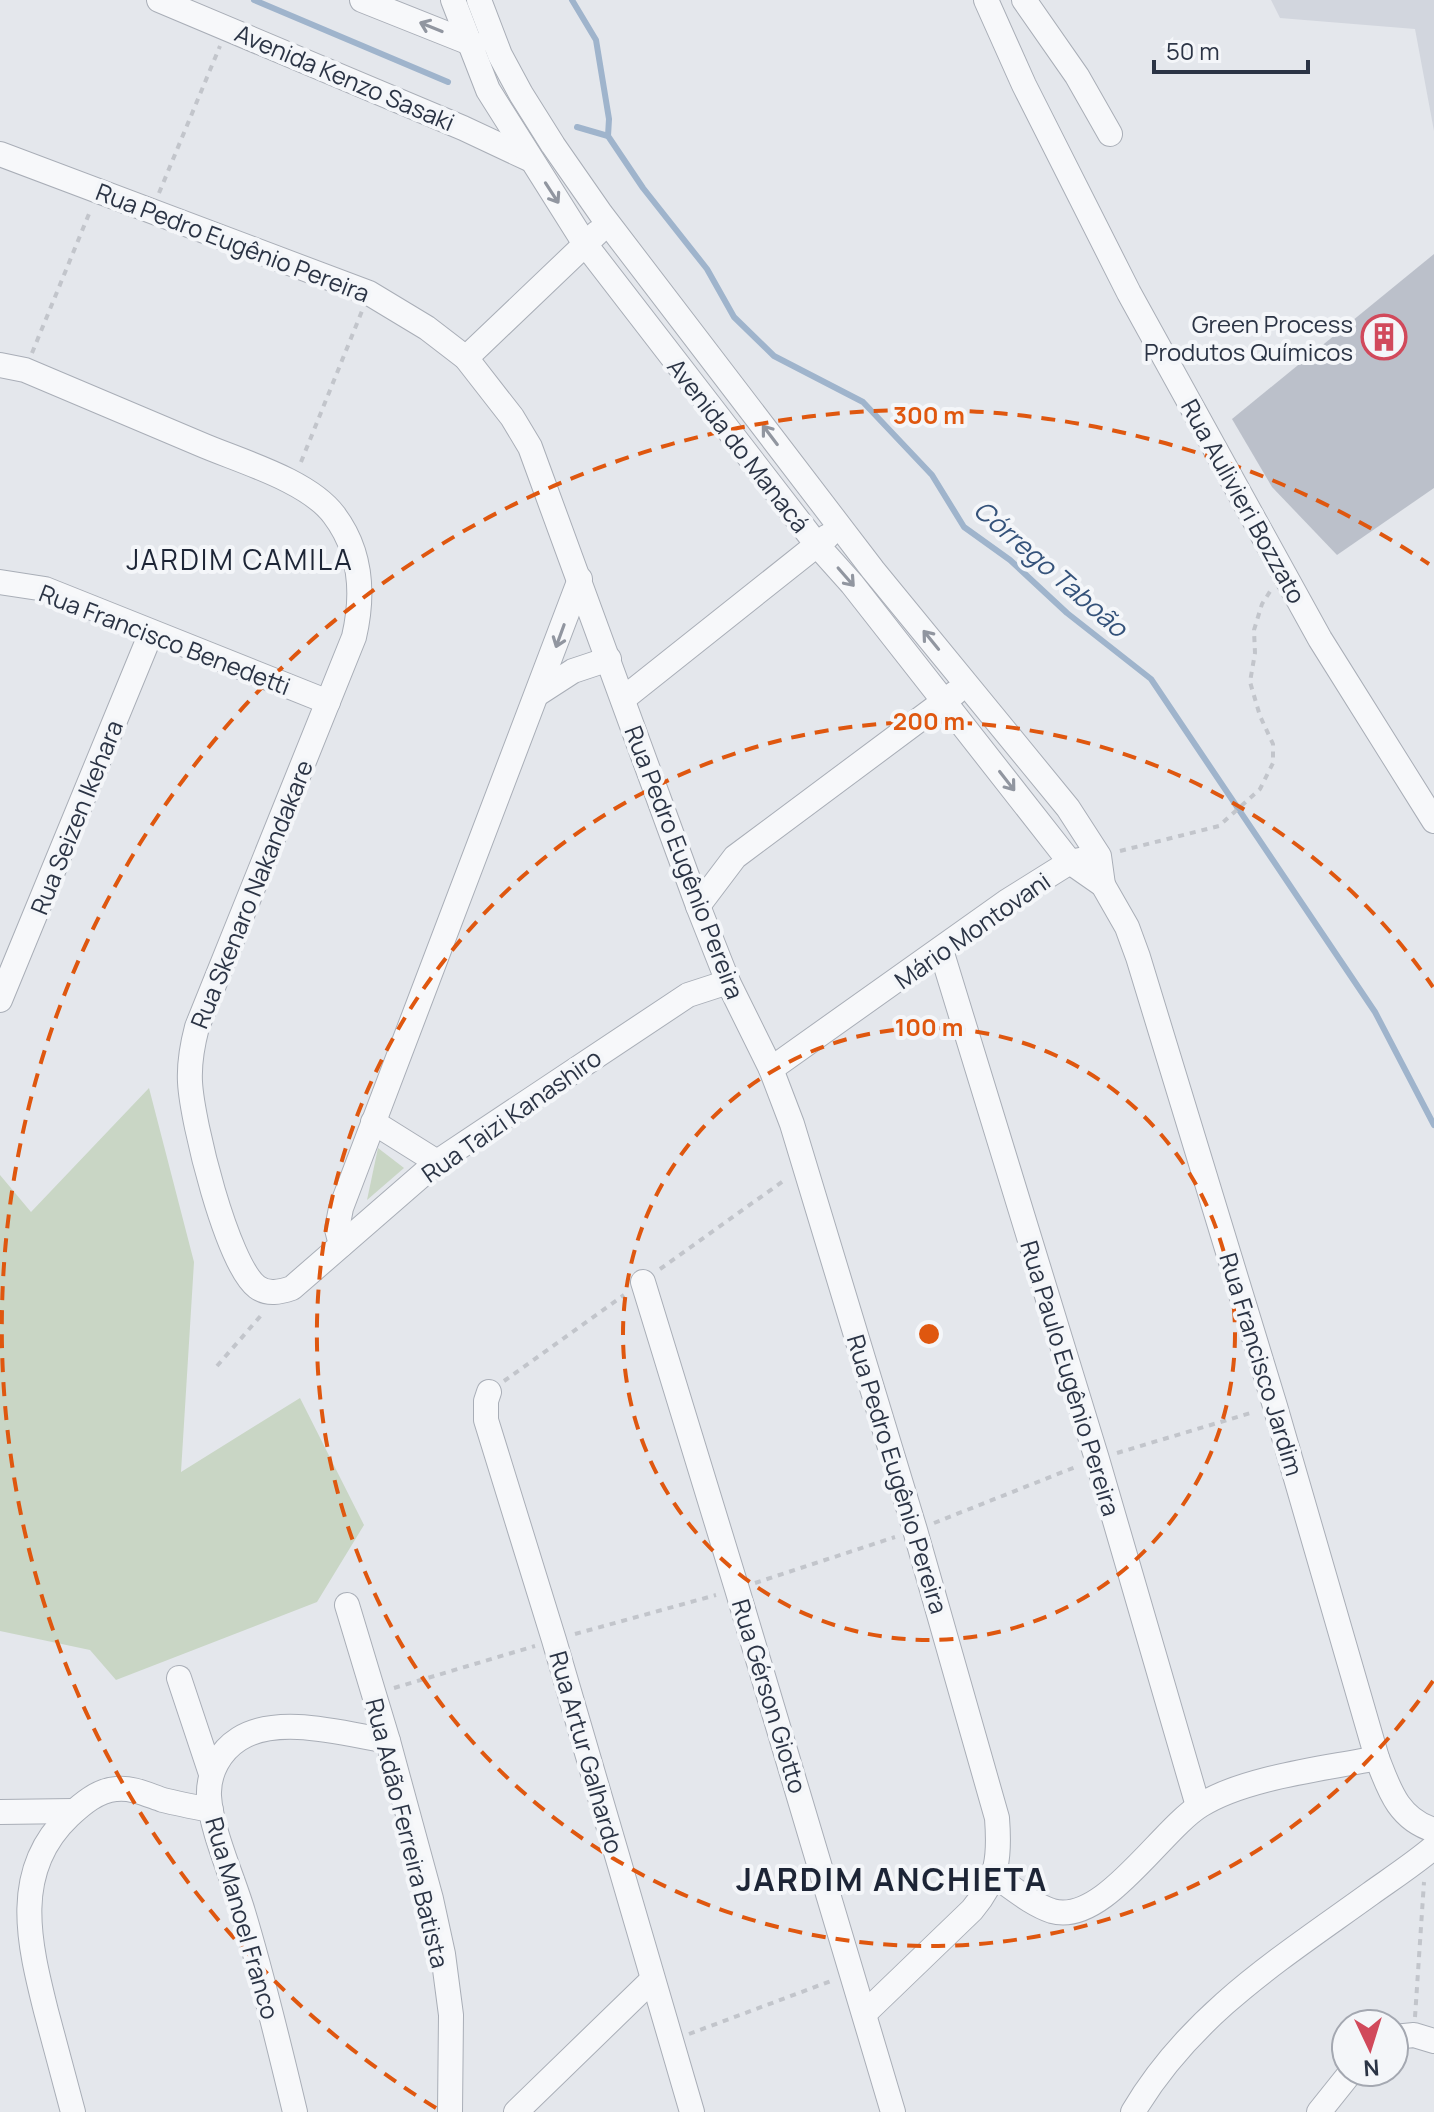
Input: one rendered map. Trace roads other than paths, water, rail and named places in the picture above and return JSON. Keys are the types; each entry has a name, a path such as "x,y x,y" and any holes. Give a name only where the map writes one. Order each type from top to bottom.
{"street":[{"name":"Avenida Kenzo Sasaki","path":"159,0 228,27 529,159"},
{"path":"362,0 500,55"},
{"name":"Avenida do Manacá","path":"453,0 488,90 585,244 818,546 852,584 1070,862"},
{"name":"Avenida do Manacá","path":"479,0 500,55 521,94 608,222 840,526 1068,808 1099,856"},
{"name":"Rua Aulivieri Bozzato","path":"986,0 1024,85 1129,293 1320,639 1434,821"},
{"path":"1024,0 1077,76 1110,134"},
{"path":"463,128 490,127 506,122 521,94"},
{"name":"Rua Pedro Eugênio Pereira","path":"0,154 369,293 427,328 466,358 512,417 530,447 698,906 728,982 771,1069 805,1164 915,1530 997,1818 999,1848 995,1876"},
{"path":"466,358 608,222"},
{"name":"Rua Skenaro Nakandakare","path":"0,365 25,370 292,483 332,512 344,531 361,582 360,610 354,637 197,1027 190,1053 193,1110 240,1266 256,1286 267,1292 281,1292 302,1282 341,1245"},
{"path":"623,699 840,526"},
{"path":"341,1245 337,1229 341,1208 580,579"},
{"name":"Rua Francisco Benedetti","path":"0,582 45,589 328,702"},
{"name":"Rua Seizen Ikehara","path":"0,1000 151,633"},
{"path":"539,693 573,671 609,659"},
{"path":"698,906 735,857 967,684"},
{"name":"Mário Montovani","path":"771,1069 1006,902 1070,862 1099,856"},
{"name":"Rua Francisco Jardim","path":"1099,856 1103,885 1127,927 1138,957 1275,1406 1377,1758 1393,1798 1404,1814 1434,1830"},
{"path":"684,869 735,857"},
{"name":"Rua Francisco Jardim","path":"1070,862 1103,885"},
{"name":"Rua Paulo Eugênio Pereira","path":"941,950 1097,1459 1198,1806"},
{"name":"Rua Taizi Kanashiro","path":"688,995 717,953"},
{"name":"Rua Taizi Kanashiro","path":"341,1245 437,1162 688,995 728,982"},
{"path":"373,1122 437,1162"},
{"name":"Rua Gérson Giotto","path":"643,1282 893,2112"},
{"name":"Rua Artur Galhardo","path":"489,1392 486,1420 554,1640 692,2112"},
{"name":"Rua Adão Ferreira Batista","path":"347,1605 388,1741 443,1954 451,2015 450,2112"},
{"name":"Rua Manoel Franco","path":"179,1678 211,1774 211,1810 247,1925 295,2112"},
{"path":"211,1774 226,1750 239,1739 274,1728 325,1730 388,1741"},
{"path":"865,2013 972,1910 995,1876 1034,1903 1054,1912 1073,1913 1086,1909 1098,1902 1198,1806 1245,1786 1377,1758"},
{"path":"73,2112 29,1938 28,1907 32,1882 43,1852 57,1828 74,1811 95,1795 115,1789 211,1810"},
{"path":"0,1812 74,1811"},
{"path":"1133,2112 1192,2032 1230,1998 1430,1850"},
{"path":"516,2112 652,1980"},
{"path":"1319,2112 1338,2088"}],"waterway":[{"path":"254,0 448,82"},
{"name":"Córrego Taboão","path":"572,0 596,40 609,119 608,136 643,188 707,269 734,317 774,356 863,402 932,475 964,527 1010,560 1067,613 1151,679 1375,1012 1434,1125"},
{"path":"577,127 608,136"}],"place":[{"name":"Green Process Produtos Químicos","path":"1384,337"}],"district":[{"name":"JARDIM CAMILA","path":"240,559"},
{"name":"JARDIM ANCHIETA","path":"892,1879"}]}
